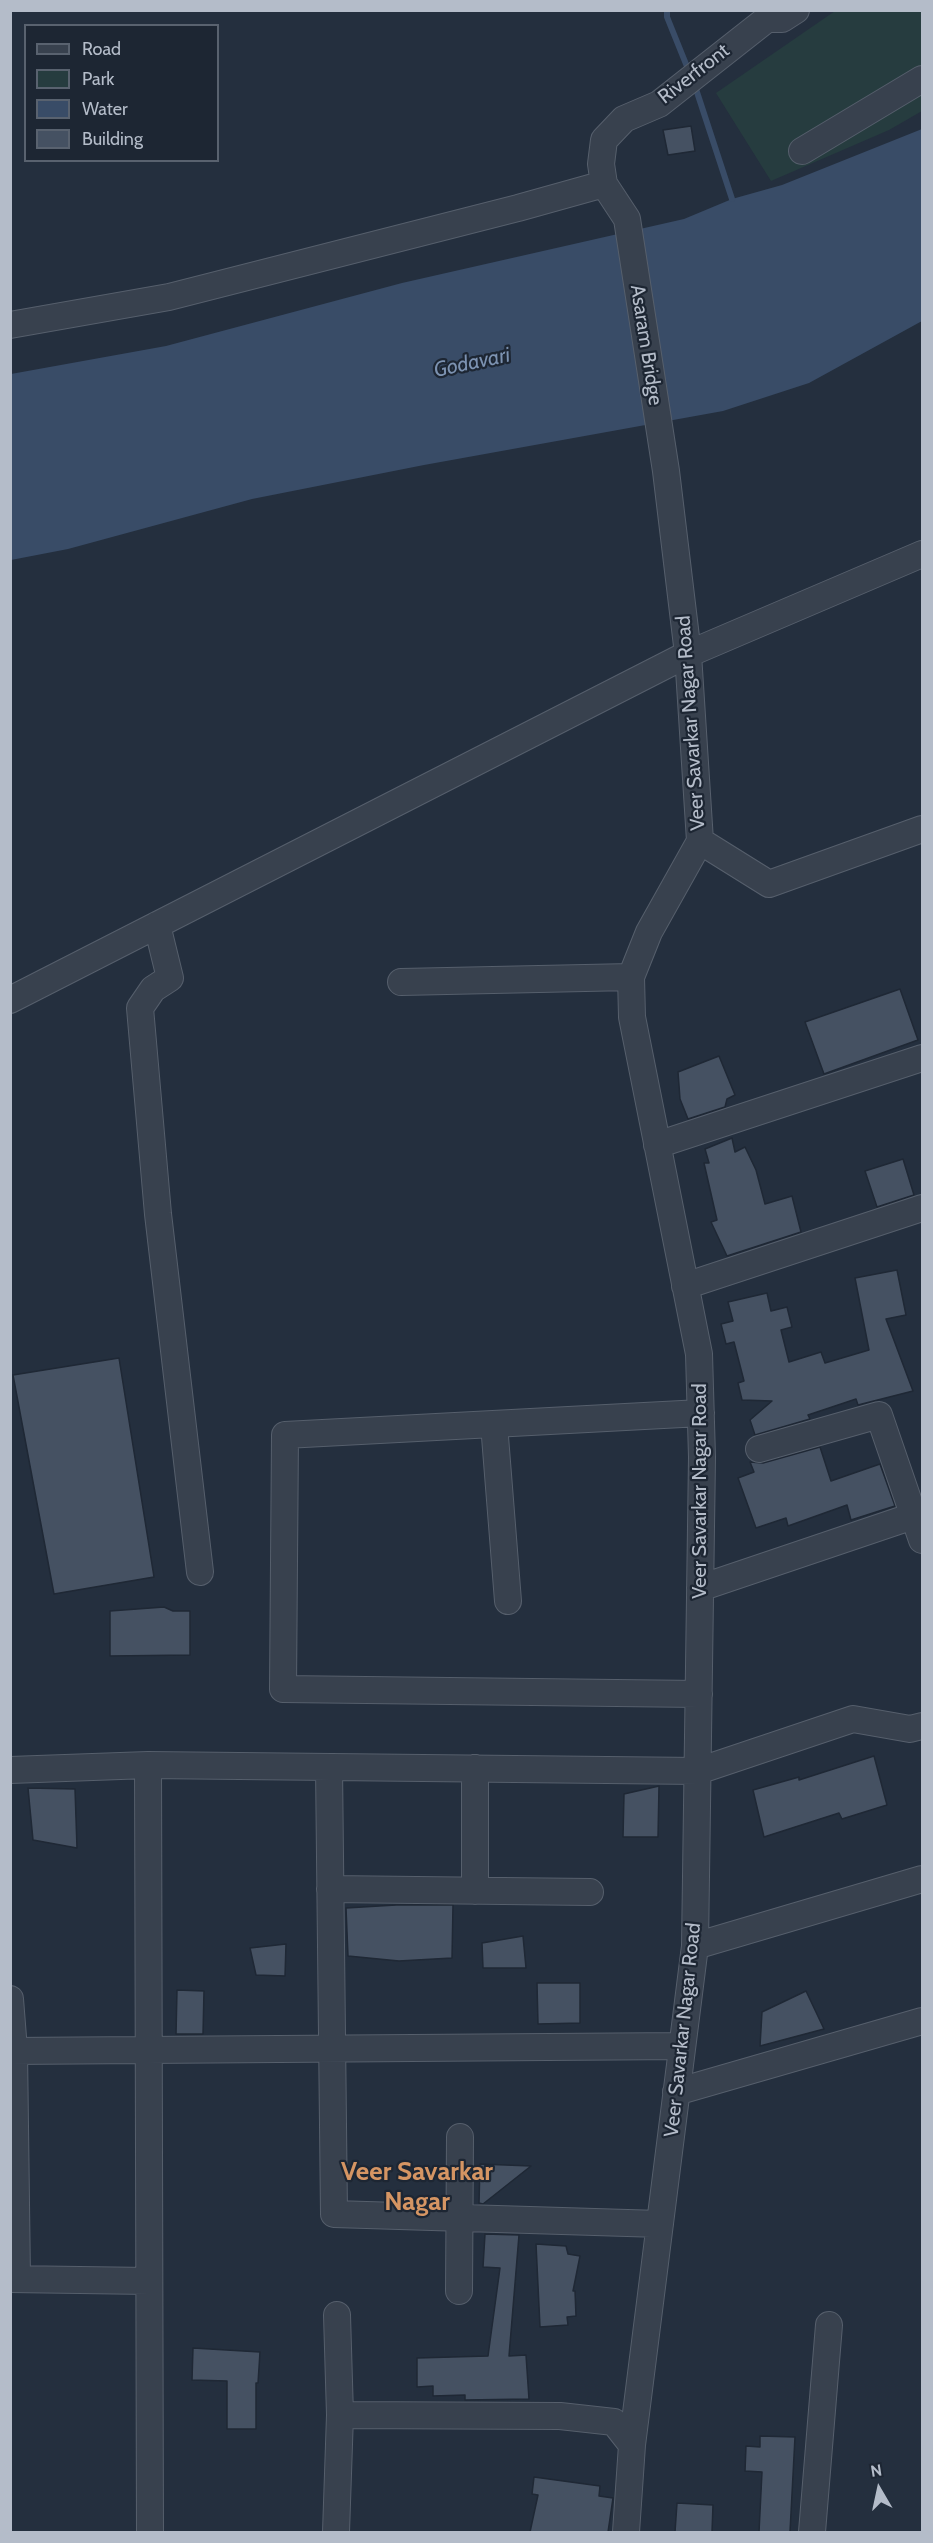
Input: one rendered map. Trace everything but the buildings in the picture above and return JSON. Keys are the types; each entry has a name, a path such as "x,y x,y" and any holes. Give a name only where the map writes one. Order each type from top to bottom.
{"street":[{"path":"761,21 782,19 796,10"},
{"name":"Riverfront","path":"627,219 604,184 601,164 604,140 624,119 659,104 761,21"},
{"path":"802,151 922,79"},
{"path":"10,325 168,297 604,184"},
{"name":"Asaram Bridge","path":"627,219 666,471"},
{"name":"Veer Savarkar Nagar Road","path":"626,2532 632,2445 695,1946 700,1588 699,1354 632,1017 630,977 649,932 700,841 688,654 666,471"},
{"path":"10,1000 688,654 922,554"},
{"path":"700,841 769,884 922,829"},
{"path":"157,925 170,978 153,989 140,1008 158,1214 200,1572"},
{"path":"401,982 630,977"},
{"path":"657,1145 922,1058"},
{"path":"685,1286 922,1208"},
{"path":"699,1694 283,1689 285,1435 700,1413"},
{"path":"759,1449 879,1415 918,1514 922,1540"},
{"path":"494,1424 508,1601"},
{"path":"700,1588 918,1514"},
{"path":"10,1770 148,1766 698,1771 853,1719 910,1728 922,1726"},
{"path":"148,1766 150,2532"},
{"path":"329,1767 334,2214 660,2224"},
{"path":"475,1768 475,1891"},
{"path":"695,1946 922,1880"},
{"path":"330,1889 590,1892"},
{"path":"10,1999 14,2278 150,2281"},
{"path":"676,2092 922,2021"},
{"path":"11,2051 682,2046"},
{"path":"459,2291 460,2137"},
{"path":"336,2532 340,2415 337,2315"},
{"path":"812,2532 829,2325"},
{"path":"340,2415 560,2416 615,2422 632,2445"}],"green space":[{"path":"835,11 922,11 922,111 889,130 771,181 716,93"}],"water":[{"name":"Godavari","path":"922,129 922,321 809,383 723,411 424,465 252,499 68,549 11,560 11,374 166,346 402,283 684,219 732,199 782,185"}],"waterway":[{"path":"667,10 667,17 690,74"},
{"path":"694,83 732,199"}],"district":[{"name":"Veer Savarkar Nagar","path":"417,2187"}]}
